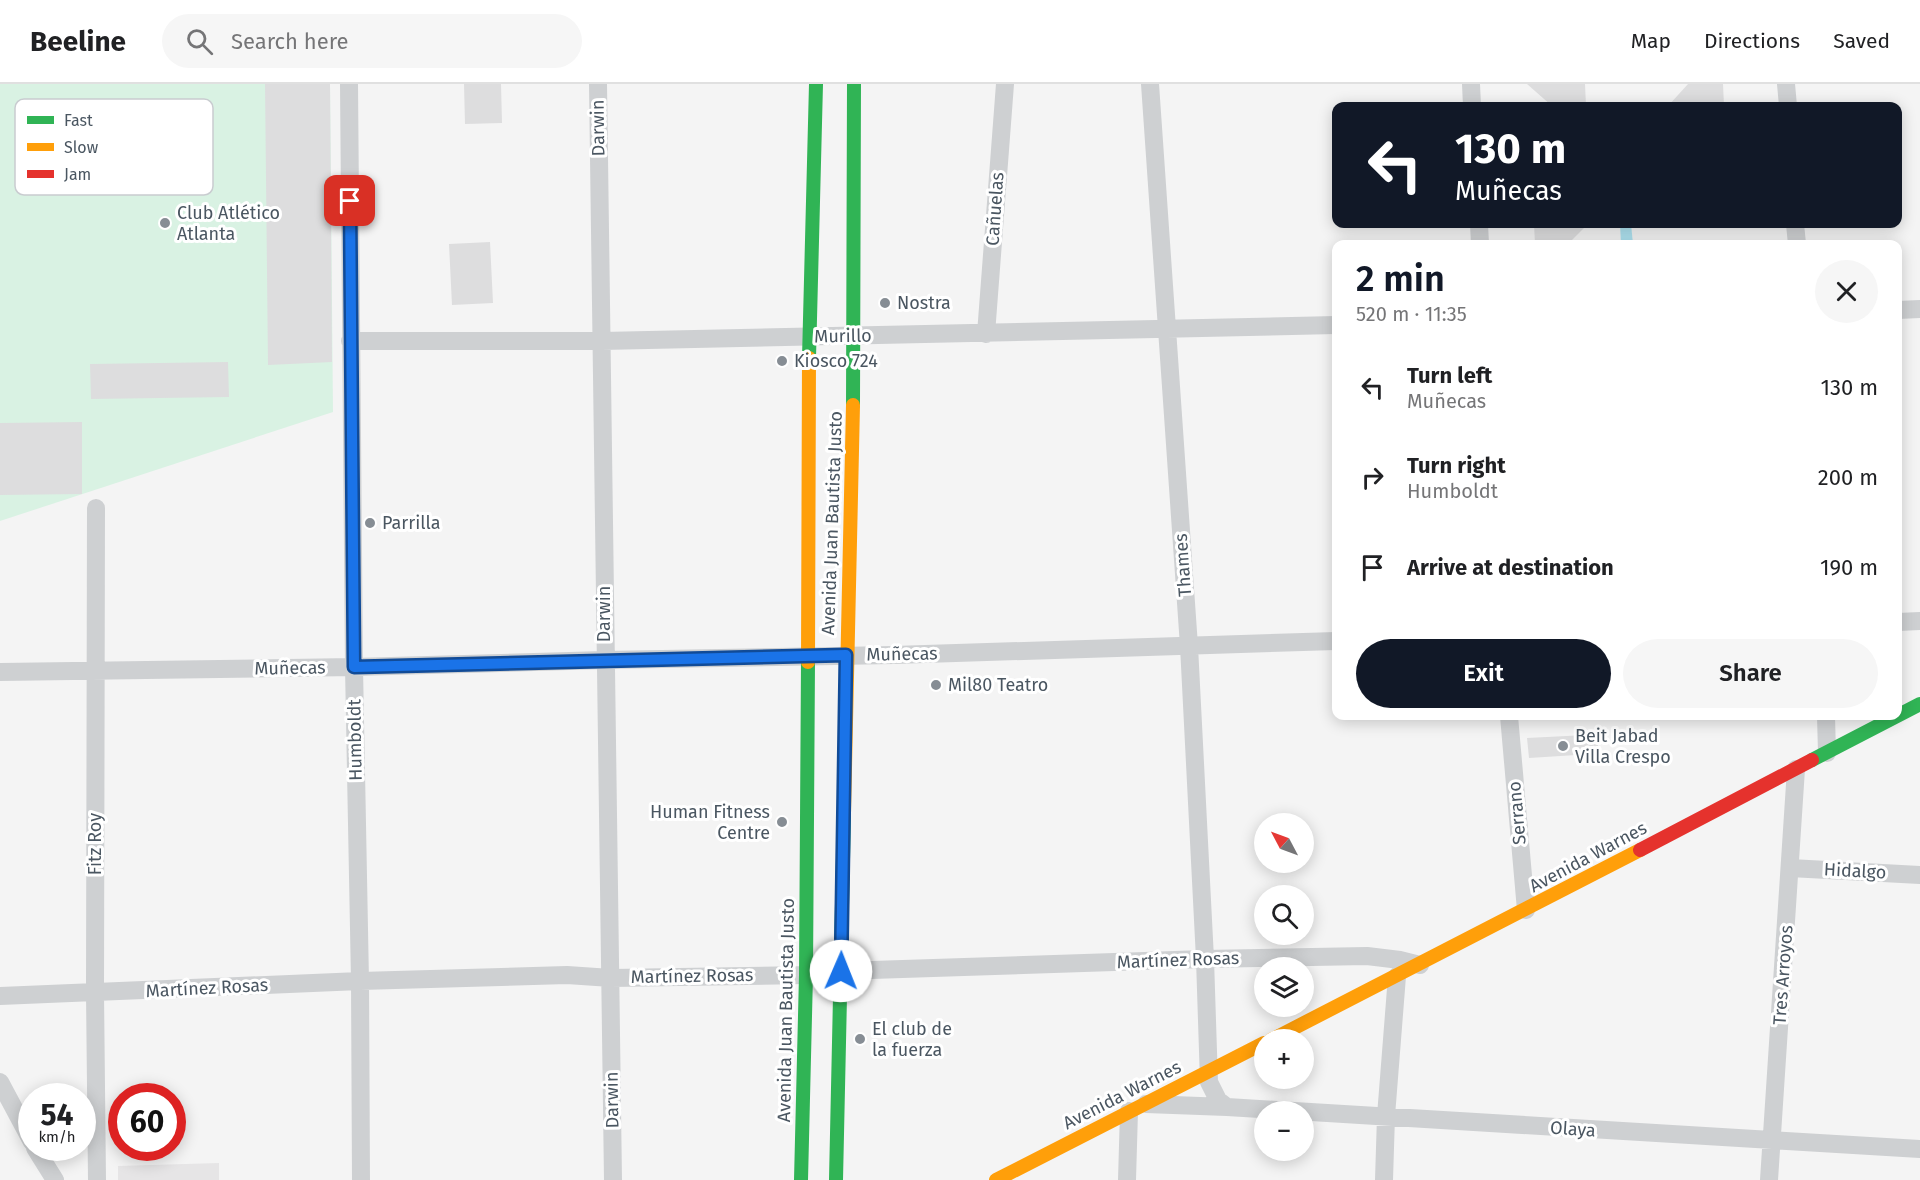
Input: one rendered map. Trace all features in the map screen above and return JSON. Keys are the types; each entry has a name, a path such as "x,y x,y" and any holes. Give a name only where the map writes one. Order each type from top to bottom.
{"main road":[{"name":"Avenida Juan Bautista Justo","path":"801,1180 806,975 810,337 816,84"},
{"name":"Avenida Juan Bautista Justo","path":"836,1180 854,335 852,312 854,84"},
{"name":"Avenida Warnes","path":"1902,713 1920,704"},
{"name":"Avenida Warnes","path":"1293,1029 1890,720"},
{"name":"Avenida Warnes","path":"996,1180 1254,1047"}],"street":[{"name":"Humboldt","path":"349,84 350,341 361,1180"},
{"name":"Darwin","path":"598,84 604,660 613,1180"},
{"name":"Cañuelas","path":"986,334 1005,84"},
{"name":"Thames","path":"1150,84 1189,646 1205,959 1208,1071"},
{"path":"1471,84 1472,102"},
{"path":"1786,84 1788,102"},
{"path":"1902,310 1920,309"},
{"name":"Murillo","path":"350,341 602,341 1332,325"},
{"name":"Fitz Roy","path":"96,508 94,993 98,1180"},
{"path":"1902,622 1920,621"},
{"name":"Muñecas","path":"0,672 354,667 1332,641"},
{"name":"Serrano","path":"1509,720 1526,910"},
{"path":"1826,720 1827,753"},
{"name":"Tres Arroyos","path":"1769,1180 1796,769"},
{"name":"Hidalgo","path":"1790,868 1920,874"},
{"name":"Martínez Rosas","path":"0,996 360,981 567,975 611,978 806,975 841,971 1205,959 1367,956 1420,965"},
{"path":"1384,1180 1386,1116 1397,976"},
{"path":"1208,1046 1217,1056 1230,1060"},
{"path":"1208,1071 1212,1092 1227,1107"},
{"path":"0,1082 18,1116"},
{"path":"1128,1180 1137,1107"},
{"name":"Olaya","path":"1137,1107 1227,1107 1771,1142 1920,1149"},
{"path":"43,1161 55,1180"}],"shaded area":[{"path":"219,1163 219,1180 118,1180 118,1166"}],"green space":[{"name":"Club Atlético Atlanta","path":"0,84 330,84 333,412 0,521"}],"water":[{"path":"1620,228 1631,228 1633,240 1621,240"}],"building":[{"path":"265,84 330,84 332,362 268,365"},
{"path":"464,84 501,84 502,123 465,124"},
{"path":"1527,84 1585,84 1586,102 1547,102"},
{"path":"1688,84 1723,84 1724,102 1672,102"},
{"path":"1534,228 1584,228 1572,240 1535,240"},
{"path":"490,242 493,303 452,305 449,244"},
{"path":"228,362 229,397 91,399 90,364"},
{"path":"82,422 82,494 0,495 0,423"},
{"name":"Beit Jabad Villa Crespo","path":"1606,734 1592,754 1529,758 1527,738"}],"traffic: fast":[{"path":"809,358 816,84"},
{"path":"853,405 854,84"},
{"path":"801,1180 806,975 808,662"},
{"path":"1902,713 1920,704"},
{"path":"1812,760 1889,720"},
{"path":"836,1180 844,813"}],"traffic: slow":[{"path":"808,662 809,358"},
{"path":"844,813 853,405"},
{"path":"1292,1029 1640,850"},
{"path":"996,1180 1254,1048"}],"traffic: jam":[{"path":"1640,850 1812,760"}],"place":[{"name":"Club Atlético Atlanta","path":"165,223"},
{"name":"Nostra","path":"885,303"},
{"name":"Kiosco 724","path":"782,361"},
{"name":"Parrilla","path":"370,523"},
{"name":"Mil80 Teatro","path":"936,685"},
{"name":"Beit Jabad Villa Crespo","path":"1563,746"},
{"name":"Human Fitness Centre","path":"782,822"},
{"name":"El club de la fuerza","path":"860,1039"}],"route":[{"path":"350,201 354,667 846,655 841,971"}]}
